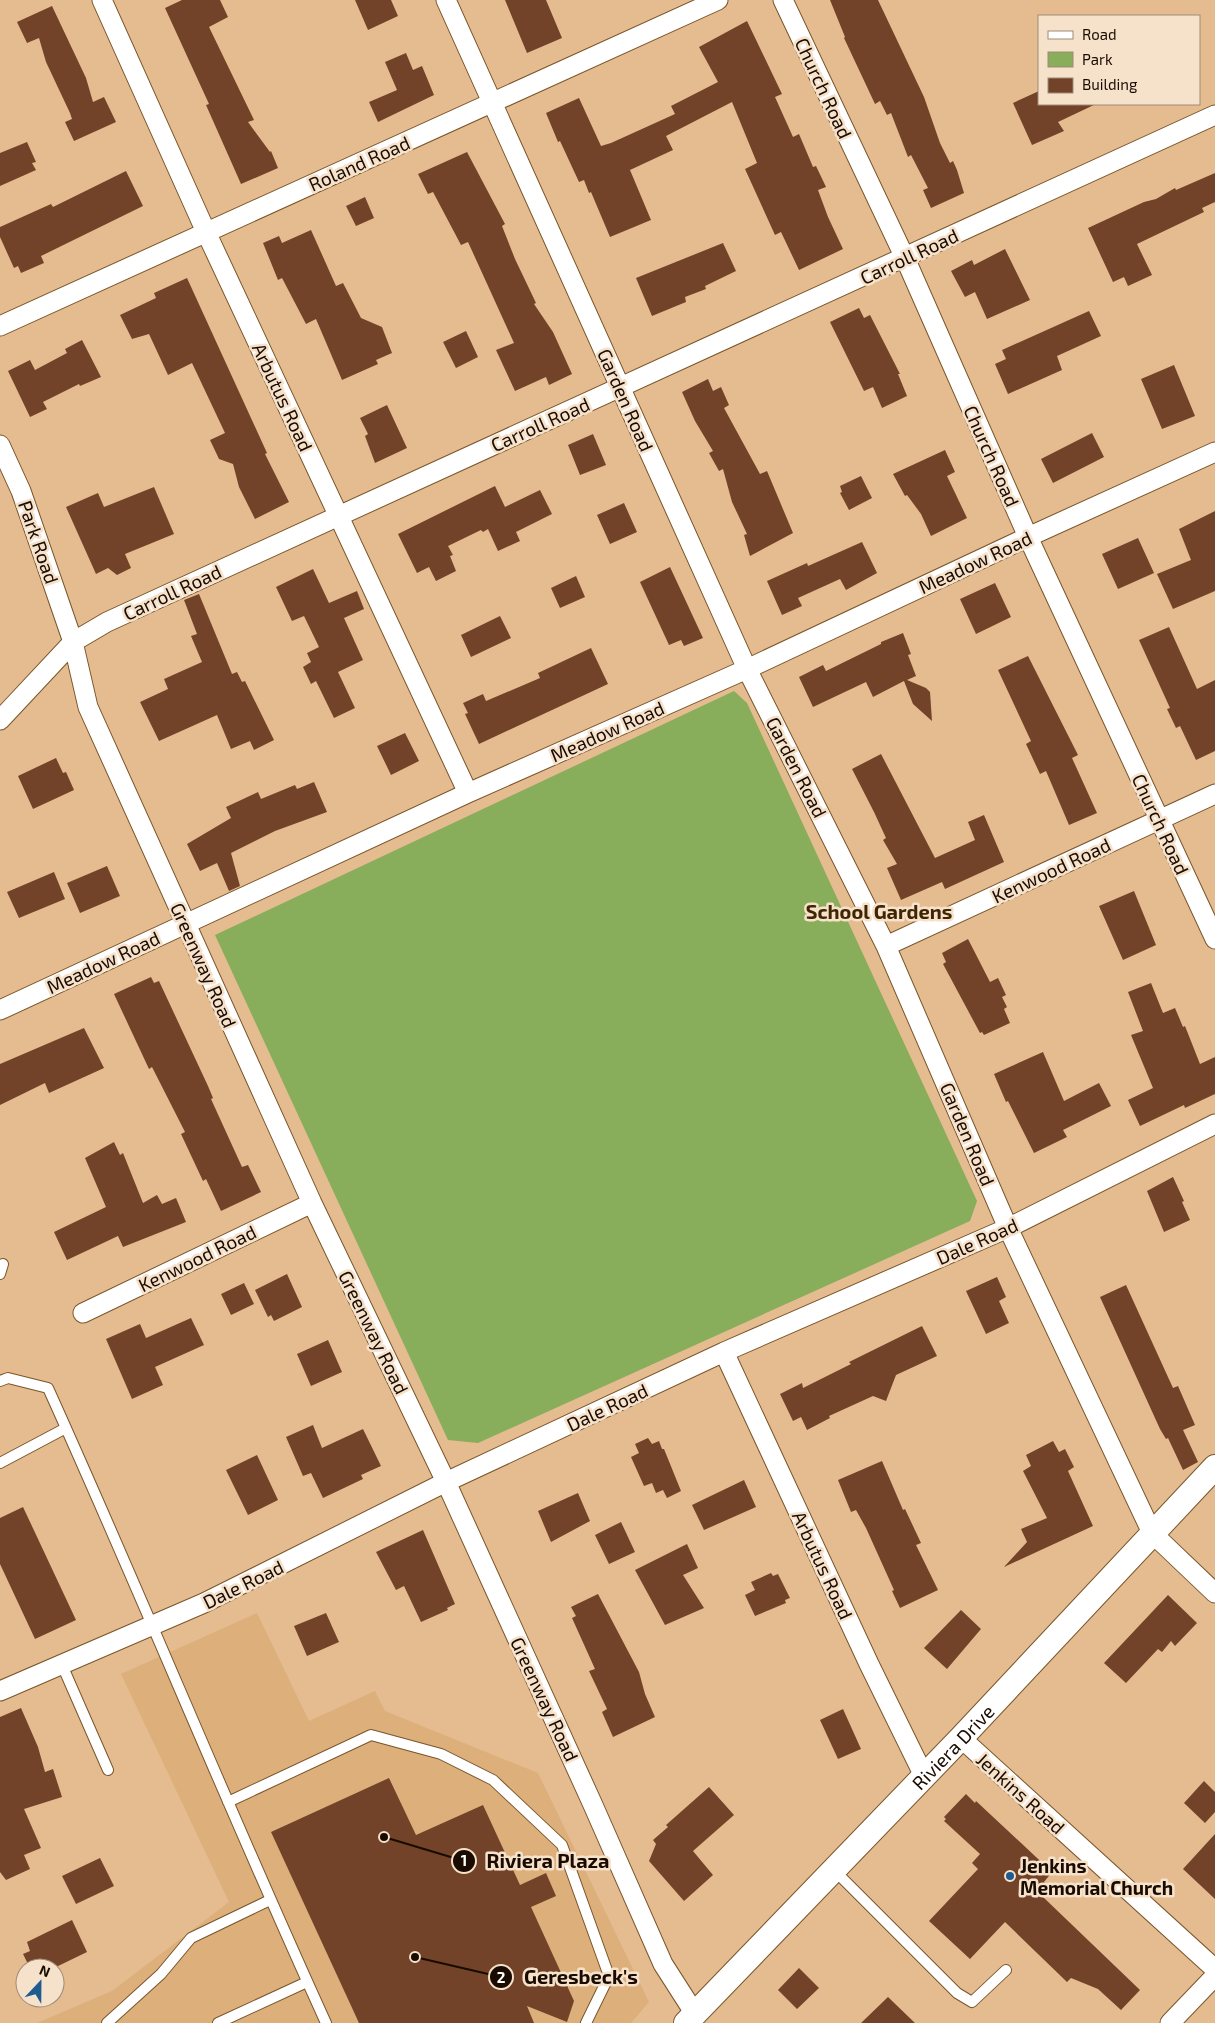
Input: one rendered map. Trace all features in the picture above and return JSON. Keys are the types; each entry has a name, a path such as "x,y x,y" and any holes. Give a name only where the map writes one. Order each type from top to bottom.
{"street":[{"name":"Arbutus Road","path":"102,0 206,232 468,792"},
{"name":"Garden Road","path":"446,0 747,669 886,946 1008,1228 1152,1533"},
{"name":"Roland Road","path":"0,326 718,0"},
{"name":"Church Road","path":"783,0 905,258 1028,537 1215,939"},
{"name":"Carroll Road","path":"0,720 73,642 107,622 1215,115"},
{"name":"Park Road","path":"0,445 21,491 73,642"},
{"name":"Meadow Road","path":"0,1010 468,792 747,669 1028,537 1215,452"},
{"name":"Greenway Road","path":"73,642 88,707 312,1203 446,1482 594,1805 663,1964 691,2019"},
{"name":"Kenwood Road","path":"886,946 1215,794"},
{"name":"Dale Road","path":"0,1691 204,1604 446,1482 724,1352 1008,1228 1215,1124"},
{"name":"Kenwood Road","path":"83,1312 312,1203"},
{"name":"Arbutus Road","path":"724,1352 869,1664 924,1776"},
{"name":"Riviera Drive","path":"691,2019 961,1738 1215,1467"},
{"path":"1152,1533 1215,1593"},
{"name":"Jenkins Road","path":"961,1738 1215,1969"},
{"path":"1170,2023 1215,1976"}],"lane":[{"path":"0,1381 8,1378 48,1388 270,1900 326,2023"},
{"path":"0,1463 66,1428"},
{"path":"62,1665 108,1770"},
{"path":"228,1802 371,1735 441,1754 494,1780 562,1845 609,1976 586,2023"},
{"path":"834,1870 957,1993 972,2002 1006,1970"},
{"path":"107,2023 161,1974 191,1938 270,1900"},
{"path":"218,2023 307,1982"}],"shaded area":[{"path":"257,1613 309,1721 375,1691 385,1711 538,1773 649,2002 631,2023 37,2023 112,1991 229,1902 121,1674"}],"green space":[{"path":"734,691 747,703 977,1201 970,1221 478,1443 448,1440 215,935"}],"building":[{"path":"182,0 220,0 228,17 209,27 254,120 248,122 271,151 278,168 241,184 206,105 209,104 165,8"},
{"path":"355,0 391,0 398,16 368,30"},
{"path":"505,0 546,0 562,38 527,53"},
{"path":"830,0 878,0 924,97 940,143 950,163 953,161 964,193 931,208 923,190 928,188 911,155 908,157 891,113 887,115 880,101 875,104 844,38"},
{"path":"52,6 86,78 93,102 104,97 116,122 74,141 65,122 72,119 70,113 46,62 39,38 27,43 17,22"},
{"path":"747,21 782,94 775,97 793,137 799,134 813,167 816,166 826,187 818,190 843,249 799,270 781,232 775,235 745,169 757,163 732,102 666,136 673,150 630,170 651,220 610,237 591,192 589,193 584,180 579,182 560,141 558,142 546,113 579,98 601,146 675,114 671,106 718,82 699,47"},
{"path":"406,53 413,70 422,66 434,95 378,122 369,102 397,90 385,62"},
{"path":"1038,91 1038,105 1094,105 1058,122 1064,131 1032,145 1013,103"},
{"path":"27,142 36,162 32,163 36,170 0,186 0,153"},
{"path":"467,152 505,224 502,226 536,303 534,304 553,332 572,374 549,385 546,377 515,391 496,350 514,343 468,242 461,245 433,192 428,194 418,174"},
{"path":"126,171 143,206 41,256 44,263 21,273 18,266 14,268 0,237 0,227 51,204 53,207"},
{"path":"1215,173 1215,202 1202,208 1204,212 1137,244 1152,275 1128,286 1124,277 1113,282 1088,228 1144,202 1156,199 1175,188 1176,190"},
{"path":"365,197 374,218 356,226 346,206"},
{"path":"311,230 336,286 343,283 361,318 382,327 392,353 376,360 378,364 342,380 316,319 306,324 282,278 278,280 263,243 279,236 282,243"},
{"path":"723,243 736,271 705,286 706,289 685,297 686,302 652,316 636,278"},
{"path":"1005,249 1030,300 987,319 975,292 965,297 951,271 972,260 974,265"},
{"path":"187,278 267,453 265,454 289,502 255,519 239,487 233,464 219,459 210,440 225,433 192,363 168,375 149,334 132,339 120,315 156,298 154,293"},
{"path":"859,308 864,318 870,315 900,374 898,374 907,396 882,408 873,387 864,391 830,322"},
{"path":"1089,311 1101,336 1057,356 1062,370 1008,394 995,364 1006,359 1002,350"},
{"path":"466,331 478,357 456,368 443,342"},
{"path":"82,340 101,377 80,386 79,384 43,402 47,409 30,417 8,371 30,360 35,370 67,353 65,349"},
{"path":"1174,365 1195,416 1162,429 1141,379"},
{"path":"708,379 713,391 721,387 729,405 724,408 760,474 767,471 793,533 750,556 744,535 747,534 732,502 723,469 719,471 709,453 713,451 695,421 682,392"},
{"path":"387,405 407,448 375,463 365,436 368,434 360,418"},
{"path":"1092,433 1104,457 1053,483 1041,459"},
{"path":"593,434 606,465 580,475 568,445"},
{"path":"945,450 955,472 947,476 967,518 931,536 921,514 907,495 905,496 893,474"},
{"path":"861,476 872,498 849,510 840,493 842,492 840,486"},
{"path":"495,486 505,507 540,490 552,514 516,532 520,541 498,551 488,529 483,532 481,530 448,546 453,555 450,556 456,571 436,581 429,567 417,573 398,534"},
{"path":"154,487 174,534 125,554 131,568 117,575 108,568 96,574 66,507 98,493 104,507"},
{"path":"624,503 637,532 610,544 597,515"},
{"path":"1215,511 1215,591 1173,609 1157,574 1191,560 1179,529"},
{"path":"1138,538 1154,573 1118,589 1102,554"},
{"path":"862,542 877,573 846,590 840,579 798,598 802,606 782,615 767,581 807,563 808,566"},
{"path":"670,567 703,638 684,646 681,640 669,645 640,582"},
{"path":"313,569 329,603 357,591 364,609 344,618 363,660 338,672 355,708 334,718 316,681 311,684 303,667 311,662 307,653 319,647 304,616 292,621 276,587"},
{"path":"576,576 585,597 560,608 551,588"},
{"path":"995,583 1011,617 976,634 960,599"},
{"path":"199,594 232,674 237,672 242,682 245,681 274,740 254,750 250,741 231,749 217,715 159,741 140,702 168,689 164,679 202,662 191,636 197,634 184,600"},
{"path":"500,616 511,638 471,657 461,635"},
{"path":"1169,627 1197,689 1215,680 1215,751 1196,760 1180,726 1176,728 1167,709 1170,708 1139,640"},
{"path":"903,633 911,654 908,655 916,676 907,680 926,688 930,692 932,721 913,704 904,681 873,697 866,682 813,707 799,677 823,665 826,671 881,644 881,642"},
{"path":"591,648 608,684 479,744 465,714 468,713 463,703 483,694 486,701 540,678 538,673"},
{"path":"1028,656 1078,755 1072,758 1097,813 1069,825 1046,771 1040,774 1026,744 1031,741 998,670"},
{"path":"405,733 419,761 391,775 377,746"},
{"path":"881,754 935,858 975,840 968,822 984,815 1004,862 945,889 942,882 901,900 887,868 897,864 883,840 886,838 852,769"},
{"path":"56,758 63,773 66,772 74,790 33,809 18,776"},
{"path":"314,782 327,812 275,831 231,853 240,886 229,891 217,863 200,871 187,844 231,818 226,807 258,792 261,799 295,785 297,789"},
{"path":"107,866 120,896 80,913 67,883"},
{"path":"54,872 65,899 19,918 7,892"},
{"path":"1134,891 1156,945 1123,960 1099,906"},
{"path":"968,939 990,982 998,978 1006,995 1002,997 1007,1007 1004,1009 1010,1023 984,1035 982,1032 980,1033 943,964 946,962 942,953"},
{"path":"151,977 154,983 159,981 208,1086 213,1098 211,1099 242,1167 248,1165 261,1192 221,1211 206,1179 203,1181 181,1134 185,1132 152,1067 149,1069 114,994"},
{"path":"1151,983 1163,1013 1175,1008 1183,1027 1185,1026 1200,1064 1215,1057 1215,1094 1185,1108 1184,1105 1140,1126 1128,1100 1153,1088 1131,1035 1143,1031 1128,992"},
{"path":"84,1028 104,1068 49,1093 45,1083 0,1105 0,1064"},
{"path":"1043,1052 1064,1101 1099,1083 1111,1106 1063,1130 1067,1137 1034,1153 1008,1101 1006,1102 994,1074"},
{"path":"114,1142 120,1155 123,1153 143,1203 157,1195 162,1204 176,1198 186,1222 123,1247 118,1236 67,1260 54,1232 106,1207 85,1158"},
{"path":"1173,1177 1190,1220 1164,1232 1147,1191"},
{"path":"287,1274 302,1307 274,1321 271,1315 268,1317 255,1290"},
{"path":"997,1277 1006,1297 999,1301 1009,1323 986,1334 966,1291"},
{"path":"244,1283 254,1304 231,1315 221,1294"},
{"path":"1126,1285 1173,1388 1178,1386 1195,1425 1183,1430 1198,1462 1183,1470 1168,1438 1166,1439 1160,1429 1100,1297"},
{"path":"191,1318 204,1345 155,1367 163,1385 132,1399 106,1339 140,1324 146,1338"},
{"path":"922,1326 937,1356 896,1375 886,1401 873,1396 829,1416 830,1418 807,1430 801,1417 793,1421 780,1394 802,1383 803,1388 851,1364 849,1362"},
{"path":"328,1340 342,1372 311,1386 297,1354"},
{"path":"313,1425 322,1448 363,1429 381,1466 361,1475 363,1479 323,1498 311,1473 303,1476 286,1437"},
{"path":"648,1438 652,1444 659,1441 662,1449 664,1449 681,1491 667,1498 663,1490 656,1493 652,1483 644,1486 631,1457 639,1453 635,1444"},
{"path":"1053,1441 1059,1452 1065,1449 1074,1467 1068,1471 1093,1526 1004,1567 1027,1542 1021,1529 1047,1518 1023,1471 1031,1466 1026,1455"},
{"path":"257,1455 278,1500 248,1515 226,1470"},
{"path":"882,1461 903,1510 905,1509 921,1543 916,1545 938,1590 900,1608 892,1591 894,1590 866,1528 856,1510 851,1512 838,1480"},
{"path":"744,1480 756,1507 704,1530 692,1505"},
{"path":"578,1493 590,1521 551,1542 538,1511"},
{"path":"23,1507 76,1620 35,1639 0,1564 0,1518"},
{"path":"621,1522 635,1552 609,1564 595,1535"},
{"path":"423,1530 455,1604 447,1608 448,1610 421,1622 404,1586 396,1590 376,1552"},
{"path":"687,1544 698,1568 683,1575 704,1608 665,1625 635,1570"},
{"path":"771,1573 773,1576 778,1574 790,1598 785,1600 786,1603 755,1616 745,1595 755,1590 751,1582"},
{"path":"598,1594 639,1672 645,1694 655,1717 613,1737 602,1712 607,1709 589,1671 595,1669 572,1618 576,1616 571,1607"},
{"path":"1168,1595 1197,1623 1175,1646 1171,1641 1162,1652 1158,1649 1126,1683 1104,1663"},
{"path":"961,1610 981,1629 947,1669 924,1648"},
{"path":"326,1613 339,1642 307,1656 294,1626"},
{"path":"21,1708 38,1747 45,1772 53,1769 62,1797 24,1809 41,1848 24,1855 30,1869 6,1880 0,1872 0,1717"},
{"path":"843,1709 861,1749 838,1759 820,1720"},
{"path":"389,1778 416,1835 483,1805 520,1885 546,1873 556,1896 531,1907 574,2001 567,2022 527,2006 534,2023 359,2023 271,1832"},
{"path":"1204,1781 1215,1792 1215,1812 1205,1823 1184,1803"},
{"path":"709,1787 734,1815 693,1851 713,1875 684,1901 649,1861 656,1844 653,1840 668,1827 666,1825"},
{"name":"Jenkins Memorial Church","path":"966,1794 975,1803 976,1801 1052,1872 1044,1882 1050,1887 1042,1896 1140,1990 1121,2010 1098,1989 1071,1978 1067,1982 1005,1922 970,1959 929,1921 978,1869 972,1863 980,1854 944,1821 946,1819 944,1817"},
{"path":"1215,1834 1215,1899 1183,1869"},
{"path":"100,1858 114,1886 76,1904 62,1876"},
{"path":"72,1920 87,1952 65,1963 65,1958 25,1958 23,1954 30,1951 27,1942"},
{"path":"799,1968 819,1988 797,2009 778,1990"},
{"path":"888,1997 915,2023 861,2023"}],"place":[{"name":"Riviera Plaza","path":"384,1837"},
{"name":"Jenkins Memorial Church","path":"1010,1876"},
{"name":"Geresbeck's","path":"415,1957"}],"district":[{"name":"School Gardens","path":"879,911"}]}
